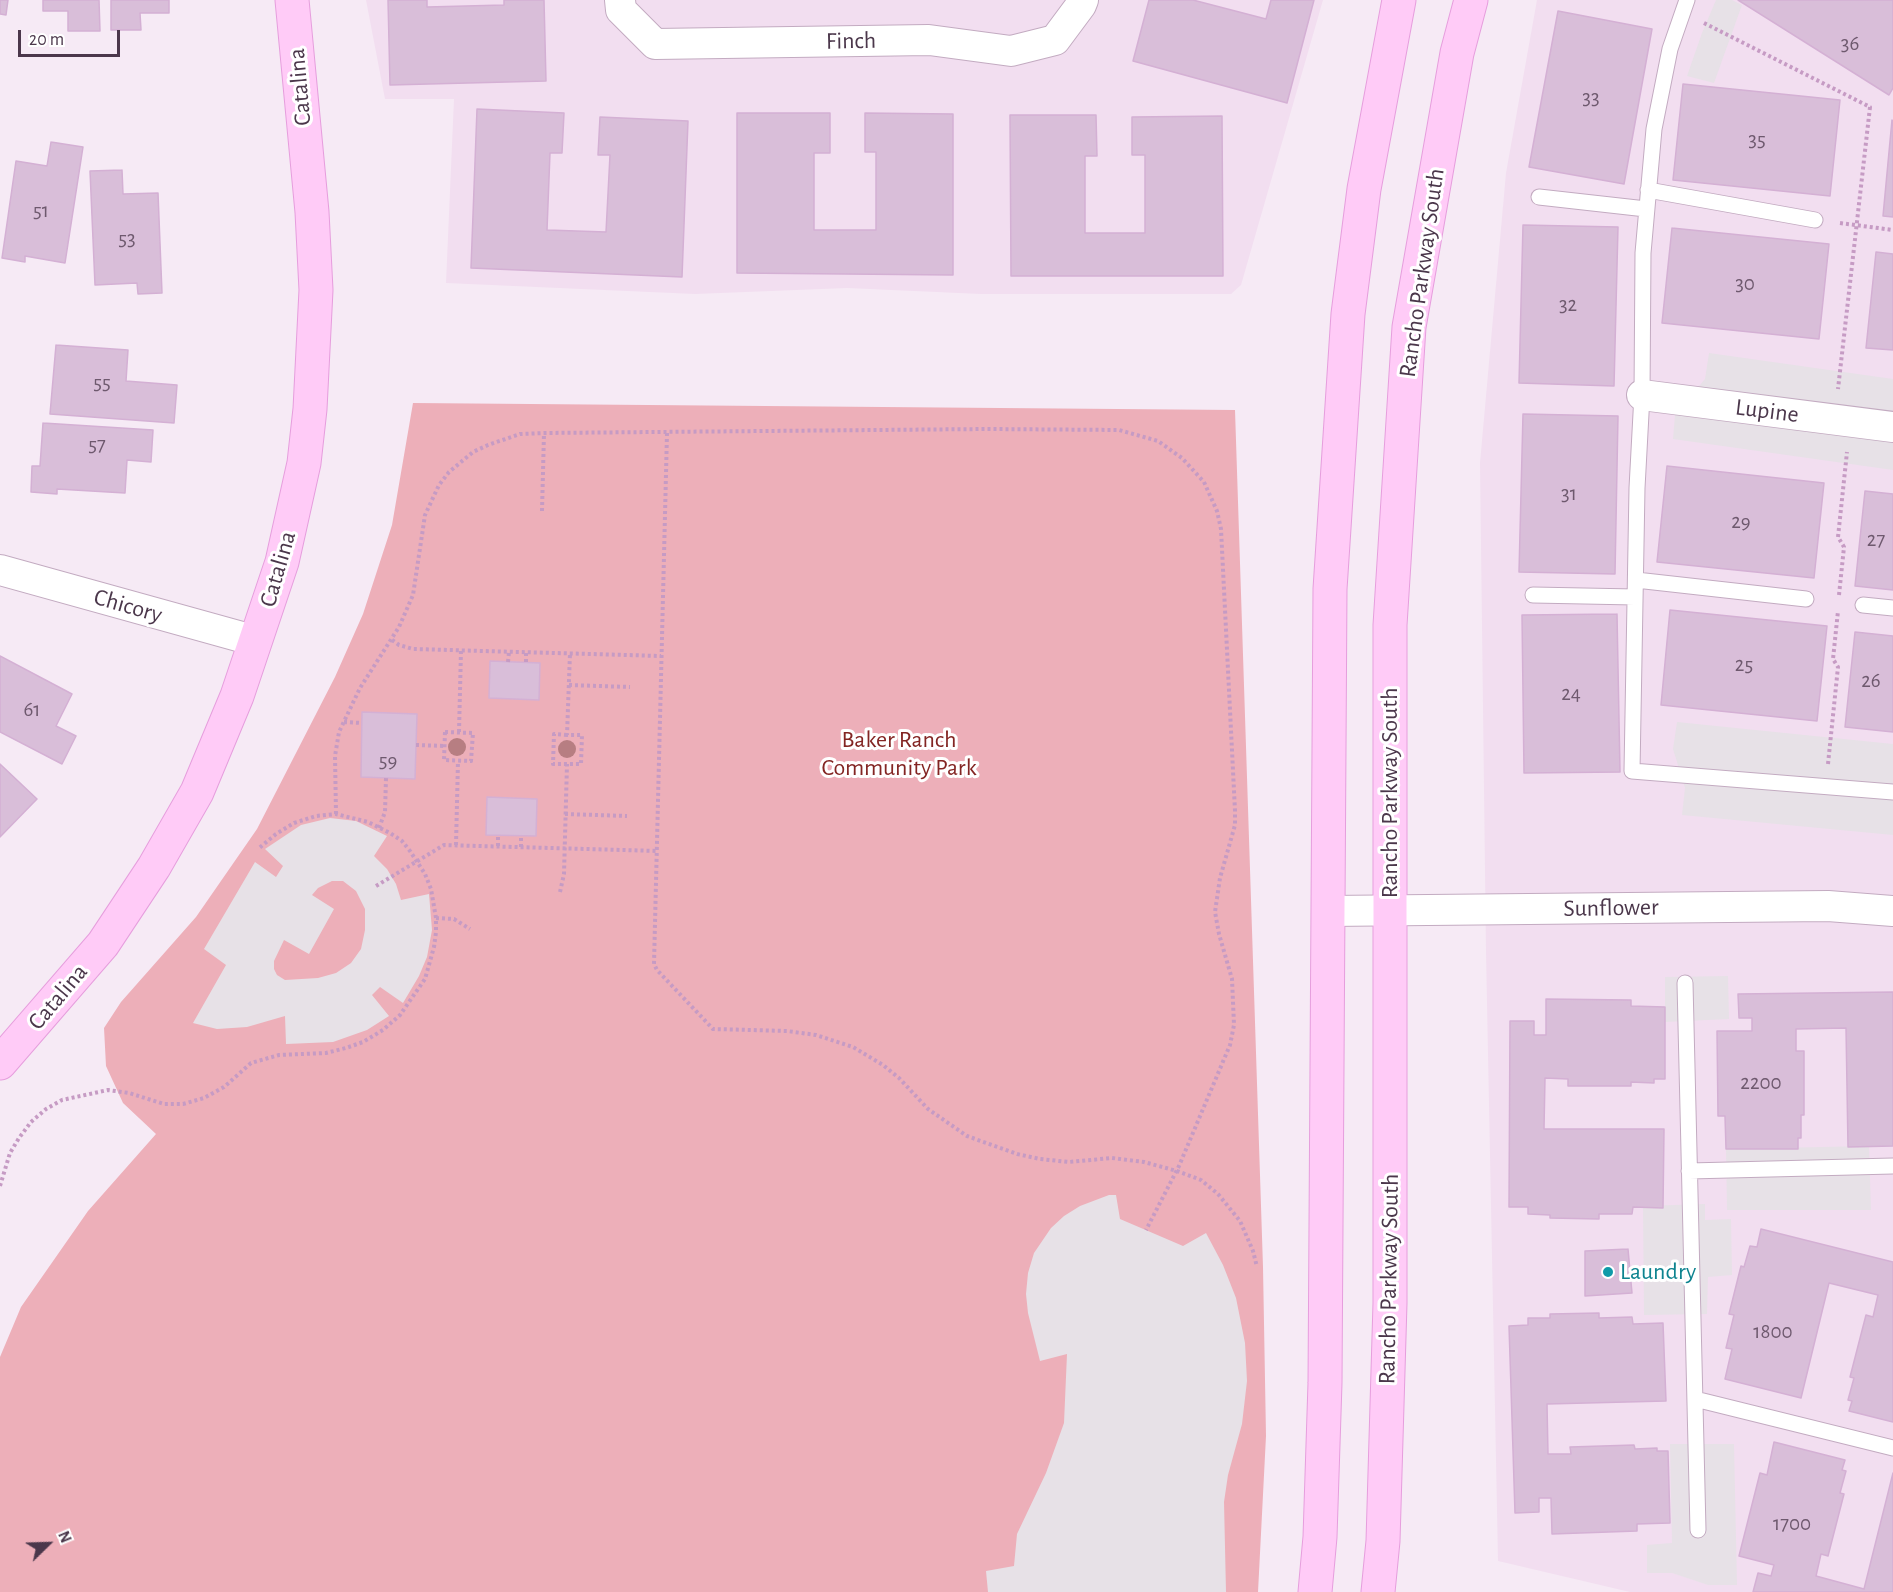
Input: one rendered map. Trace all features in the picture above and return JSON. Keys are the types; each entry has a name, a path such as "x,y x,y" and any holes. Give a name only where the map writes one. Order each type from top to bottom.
{"street":[{"name":"Catalina","path":"0,1063 103,944 154,867 197,792 237,696 282,562 304,463 314,345 316,290 312,212 292,0"},
{"name":"Finch","path":"620,0 621,10 655,44 929,40 1011,51 1055,40 1083,0"},
{"path":"1316,1592 1325,1383 1330,589 1348,314 1365,189 1399,0"},
{"name":"Rancho Parkway South","path":"1378,1592 1383,1541 1390,1303 1390,625 1409,327 1457,53 1471,0"},
{"name":"Lupine","path":"1642,395 1893,427"},
{"name":"Chicory","path":"0,570 256,641"},
{"name":"Sunflower","path":"1328,911 1828,906 1893,911"}],"lane":[{"path":"1685,6 1670,49 1654,129 1646,209 1643,253 1642,395 1632,771 1893,792"},
{"path":"1648,190 1815,220"},
{"path":"1539,197 1646,209"},
{"path":"1636,580 1806,599"},
{"path":"1533,595 1635,597"},
{"path":"1863,605 1893,608"},
{"path":"1685,983 1698,1530"},
{"path":"1689,1171 1893,1166"},
{"path":"1695,1399 1893,1448"}],"path":[{"path":"1685,6 1870,107 1835,419"},
{"path":"1815,220 1893,230"},
{"path":"336,814 335,756 339,732 360,688 392,640 413,595 422,525 439,485 449,472 473,452 504,438 520,434 544,433 1119,430 1146,437 1170,448 1204,482 1217,512 1222,538 1235,825 1220,878 1215,912 1232,979 1234,1025 1230,1045 1177,1171 1146,1230"},
{"path":"542,511 544,433"},
{"path":"667,433 654,964 657,970 713,1029 787,1031 816,1035 854,1047 883,1065 928,1108 967,1136 1017,1154 1054,1161 1126,1159 1151,1163 1201,1180 1230,1206 1247,1235 1257,1267"},
{"path":"392,640 399,645 413,649 661,656"},
{"path":"459,732 461,650"},
{"path":"508,662 509,652"},
{"path":"526,652 526,662"},
{"path":"567,735 570,653"},
{"path":"569,685 630,687"},
{"path":"344,722 362,723"},
{"path":"445,732 473,733 471,761 444,760 445,746 445,732"},
{"path":"554,734 567,735 582,735 581,764 553,764 554,734"},
{"path":"416,745 445,746"},
{"path":"456,845 458,760"},
{"path":"560,892 564,874 567,764"},
{"path":"379,828 385,812 386,778"},
{"path":"0,1186 10,1153 19,1138 31,1122 46,1109 62,1100 108,1090 129,1093 164,1104 183,1104 204,1098 224,1087 251,1063 266,1057 326,1053 363,1042 383,1030 400,1015 424,979 434,947 436,918 431,889 418,861 402,841 379,828 336,814 316,816 294,823 258,849"},
{"path":"565,814 627,816"},
{"path":"498,835 498,846"},
{"path":"521,836 521,847"},
{"path":"376,886 444,845 657,851"},
{"path":"436,918 454,919 470,929"}],"shaded area":[{"path":"366,0 1323,0 1241,285 1231,294 981,294 847,288 695,294 446,283 454,99 385,99"},
{"path":"1537,0 1893,0 1893,1592 1630,1592 1498,1561 1486,952 1480,463 1506,173"},
{"path":"1716,0 1732,0 1742,5 1714,83 1687,76"},
{"path":"1709,353 1893,379 1893,470 1673,439 1675,415 1705,379"},
{"path":"1677,722 1893,744 1893,835 1682,815 1685,788 1673,749"},
{"path":"330,818 356,821 387,836 374,856 387,869 396,884 401,900 429,894 432,930 427,957 419,976 403,1003 380,987 372,995 389,1016 367,1030 333,1042 286,1044 285,1016 247,1027 217,1029 193,1023 226,965 204,949 255,862 276,877 283,866 265,849 301,825","holes":["332,881 343,881 356,891 365,909 365,930 361,949 351,963 336,973 318,978 285,980 277,975 274,961 284,940 309,954 334,909 312,895 318,888"]},
{"path":"1728,976 1729,1019 1665,1022 1665,977"},
{"path":"1869,1146 1871,1210 1727,1210 1726,1149"},
{"path":"1109,1195 1116,1195 1120,1219 1183,1246 1206,1233 1223,1265 1236,1298 1245,1343 1247,1381 1242,1424 1228,1475 1224,1502 1226,1592 988,1592 986,1571 1014,1566 1017,1534 1046,1473 1064,1423 1067,1354 1040,1361 1028,1313 1026,1294 1028,1273 1034,1253 1051,1228 1064,1216 1080,1206"},
{"path":"1705,1204 1705,1220 1731,1219 1732,1275 1708,1277 1707,1314 1644,1315 1643,1206"},
{"path":"1670,1444 1734,1444 1737,1585 1708,1585 1672,1573 1647,1573 1647,1545 1672,1543"}],"green space":[{"name":"Baker Ranch Community Park","path":"413,403 1235,410 1263,1267 1266,1436 1258,1592 0,1592 0,1357 21,1307 88,1211 156,1134 123,1103 106,1066 104,1028 121,1002 196,917 257,829 335,677 363,614 392,525"}],"building":[{"path":"0,0 8,0 6,15 0,14"},
{"path":"43,0 99,0 100,31 68,31 68,11 43,11"},
{"path":"111,0 169,0 169,13 140,13 141,30 111,30"},
{"path":"388,0 427,0 427,7 504,5 504,0 544,0 546,81 390,85"},
{"path":"1149,0 1193,0 1266,19 1271,0 1314,0 1287,103 1133,61"},
{"path":"1738,0 1893,0 1893,88 1889,95"},
{"path":"1558,11 1652,29 1624,184 1529,167"},
{"path":"1683,84 1840,100 1830,196 1673,180"},
{"path":"477,109 564,113 562,153 550,153 547,230 606,232 610,155 598,155 600,117 688,121 682,277 471,268"},
{"path":"737,113 830,113 830,153 814,153 814,230 876,230 876,152 865,152 865,113 953,114 953,275 737,273"},
{"path":"1010,115 1096,115 1097,156 1085,156 1085,233 1145,233 1145,155 1132,155 1132,117 1222,116 1223,276 1011,276"},
{"path":"1893,121 1893,217 1883,216"},
{"path":"51,142 83,147 65,263 25,256 25,262 2,258 16,161 47,166"},
{"path":"122,170 123,194 158,193 162,293 138,294 137,283 95,285 90,171"},
{"path":"1523,225 1618,227 1614,386 1519,383"},
{"path":"1672,228 1829,244 1819,339 1662,323"},
{"path":"1876,252 1893,254 1893,350 1866,348"},
{"path":"56,345 128,350 126,381 177,385 174,423 50,414"},
{"path":"1523,414 1618,416 1615,574 1519,572"},
{"path":"43,423 153,430 151,462 127,460 125,493 57,489 57,494 31,492 32,466 40,466"},
{"path":"1667,466 1824,483 1814,578 1657,562"},
{"path":"1865,491 1893,494 1893,590 1855,586"},
{"path":"1670,610 1827,626 1817,721 1661,705"},
{"path":"1617,614 1620,772 1524,773 1522,615"},
{"path":"1855,632 1893,636 1893,732 1845,727"},
{"path":"0,656 72,694 56,726 76,736 62,764 0,732"},
{"path":"490,661 540,663 539,700 489,698"},
{"path":"362,712 417,714 415,779 361,777"},
{"path":"0,764 37,799 0,837"},
{"path":"487,797 537,799 536,836 486,835"},
{"path":"1893,992 1893,1146 1848,1147 1846,1028 1796,1029 1796,1051 1804,1051 1804,1115 1801,1115 1801,1138 1798,1138 1798,1149 1726,1149 1725,1116 1718,1116 1717,1031 1752,1031 1752,1018 1739,1018 1738,994"},
{"path":"1546,999 1631,1000 1631,1006 1665,1007 1665,1079 1654,1079 1654,1083 1631,1082 1631,1086 1568,1086 1568,1079 1545,1078 1544,1129 1664,1129 1663,1208 1633,1207 1632,1214 1599,1214 1599,1219 1550,1218 1550,1215 1528,1214 1528,1207 1509,1207 1510,1021 1534,1021 1534,1035 1546,1035"},
{"path":"1761,1229 1893,1262 1893,1422 1849,1411 1852,1401 1848,1400 1854,1378 1850,1377 1866,1315 1873,1317 1878,1295 1829,1283 1801,1398 1725,1379 1732,1349 1726,1348 1734,1315 1729,1314 1741,1266 1744,1267 1750,1246 1757,1247"},
{"name":"Laundry","path":"1628,1249 1632,1293 1585,1296 1585,1251"},
{"path":"1599,1313 1599,1318 1632,1317 1633,1324 1663,1323 1666,1401 1547,1404 1548,1454 1571,1454 1570,1447 1634,1445 1635,1449 1657,1448 1657,1451 1668,1451 1670,1523 1637,1524 1637,1531 1552,1534 1551,1498 1539,1498 1539,1512 1515,1513 1509,1326 1528,1325 1528,1318 1550,1318 1550,1314"},
{"path":"1774,1442 1845,1460 1842,1470 1846,1471 1840,1493 1844,1494 1828,1556 1821,1554 1816,1576 1864,1589 1893,1473 1893,1592 1753,1592 1758,1573 1771,1576 1774,1565 1739,1556 1760,1473 1767,1475"}],"place":[{"name":"Laundry","path":"1608,1272"}]}
